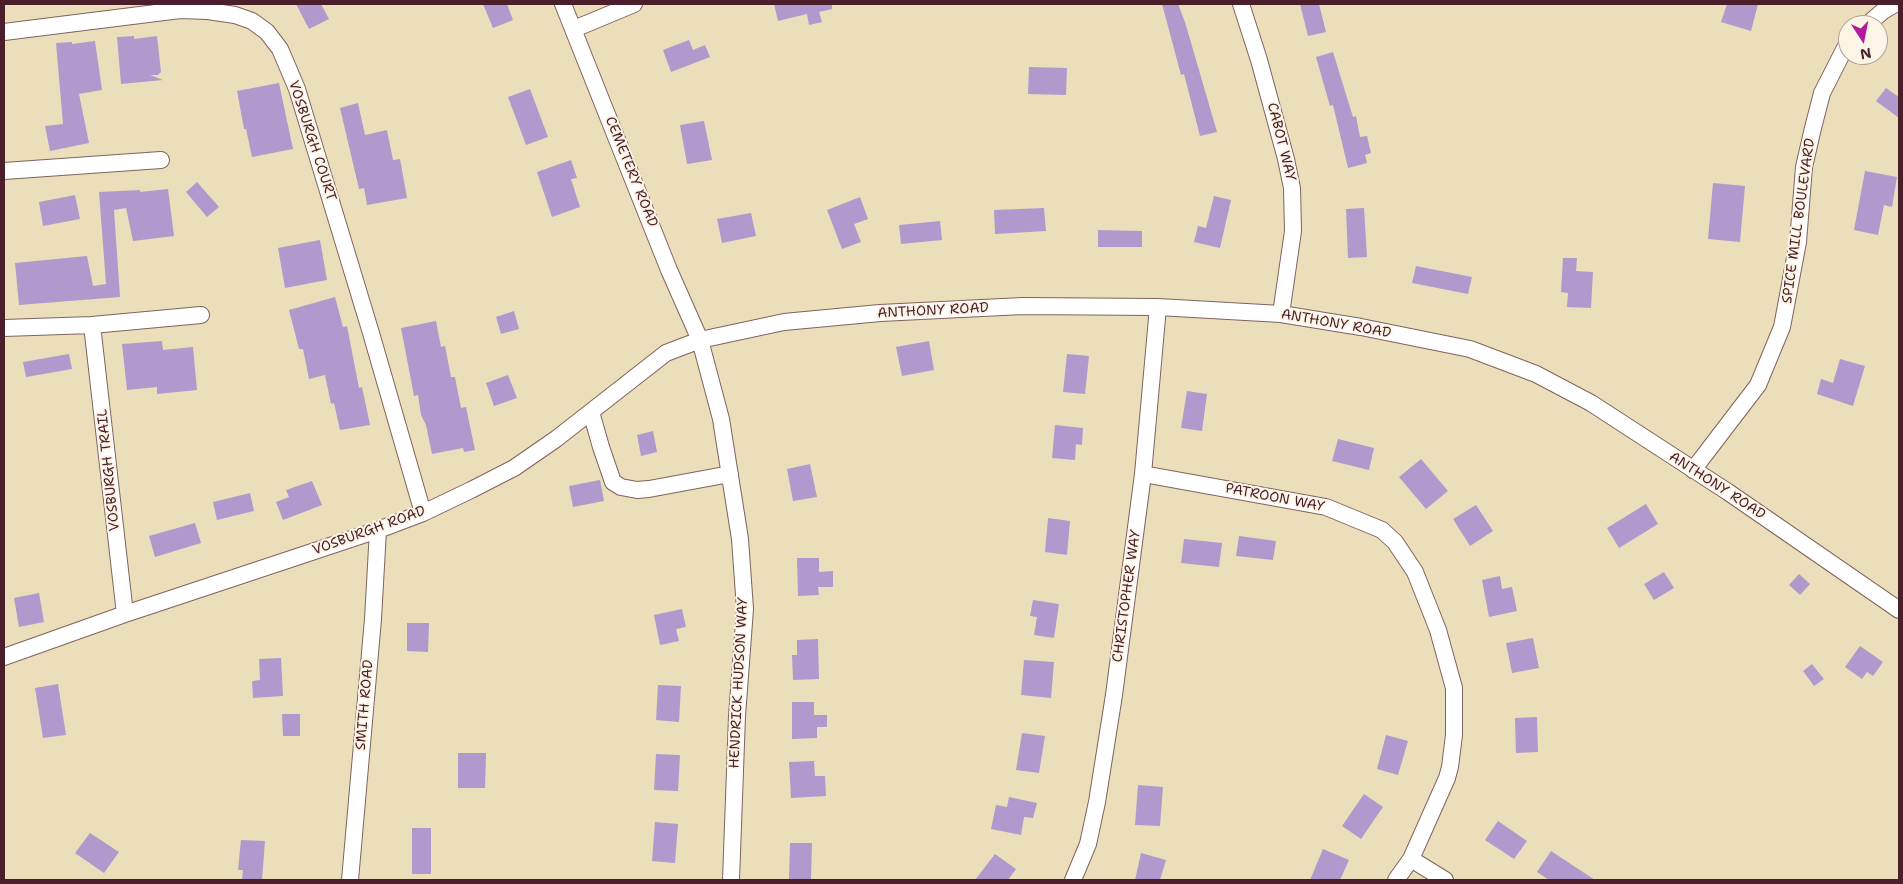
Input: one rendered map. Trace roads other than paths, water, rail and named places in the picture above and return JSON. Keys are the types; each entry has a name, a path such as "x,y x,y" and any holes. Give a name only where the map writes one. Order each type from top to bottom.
{"street":[{"name":"CEMETERY ROAD","path":"563,4 700,340"},
{"path":"574,29 634,4"},
{"name":"CABOT WAY","path":"1241,4 1262,69 1286,158 1292,188 1293,231 1281,314"},
{"path":"1878,15 1895,4"},
{"name":"VOSBURGH COURT","path":"4,32 180,10 208,11 234,15 252,21 267,32 280,49 297,89 423,513"},
{"name":"SPICE MILL BOULEVARD","path":"1693,470 1758,384 1782,327 1798,242 1804,167 1822,93 1838,62"},
{"path":"4,171 161,160"},
{"name":"ANTHONY ROAD","path":"700,340 784,322 880,313 1023,306 1158,307 1281,314 1361,327 1470,349 1536,374 1591,403 1899,610"},
{"name":"CHRISTOPHER WAY","path":"1073,880 1088,844 1097,802 1116,685 1143,474 1158,307"},
{"path":"4,328 92,325 201,315"},
{"name":"VOSBURGH TRAIL","path":"92,325 125,614"},
{"name":"VOSBURGH ROAD","path":"4,656 378,530 423,513 514,468 556,440 666,353 700,340"},
{"name":"HENDRICK HUDSON WAY","path":"700,340 721,419 740,539 745,609 737,716 731,880"},
{"path":"591,412 600,447 613,482 622,487 637,490 649,489 730,474"},
{"name":"PATROON WAY","path":"1143,474 1326,507 1382,530 1395,542 1415,572 1438,630 1454,688 1454,735 1450,767 1411,859 1396,880"},
{"name":"SMITH ROAD","path":"350,880 373,619 378,530"},
{"path":"1411,859 1445,880"}]}
